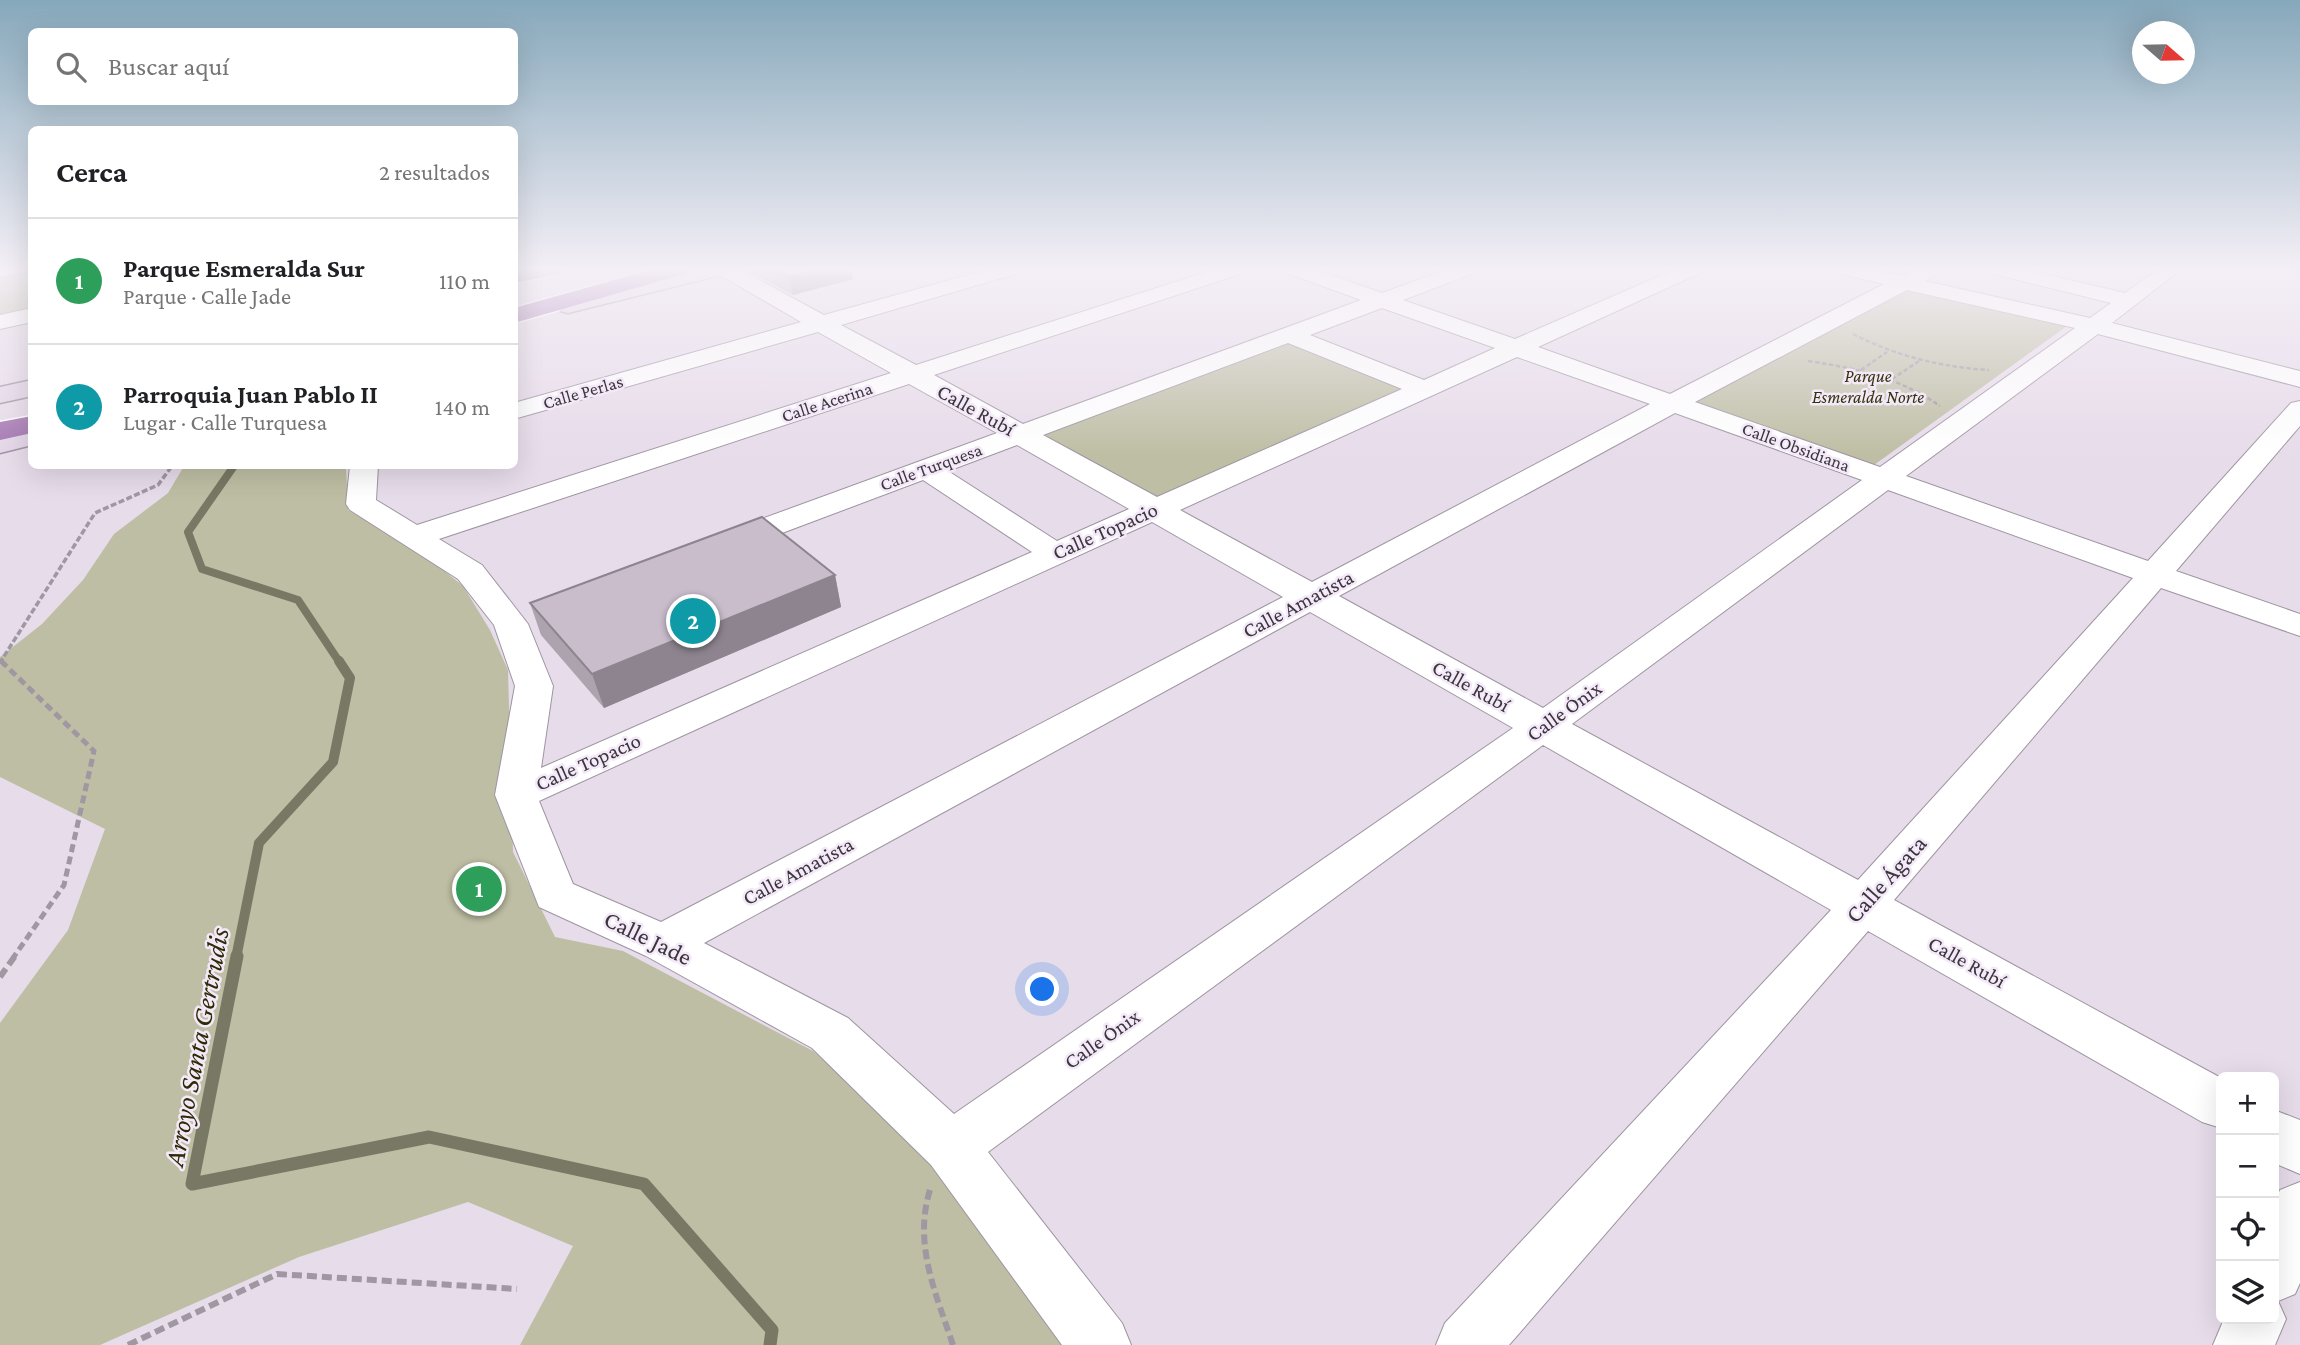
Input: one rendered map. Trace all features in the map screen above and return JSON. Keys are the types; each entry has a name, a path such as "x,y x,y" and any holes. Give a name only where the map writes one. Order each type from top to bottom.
{"highway":[{"path":"0,414 28,407"},
{"path":"0,431 28,425"}],"street":[{"name":"Calle Perlas","path":"518,410 794,331"},
{"name":"Calle Rubí","path":"835,331 2216,1102"},
{"name":"Calle Acerina","path":"416,536 1045,331"},
{"name":"Calle Turquesa","path":"705,551 1304,331"},
{"name":"Calle Obsidiana","path":"1470,331 2300,626"},
{"name":"Calle Topacio","path":"516,795 1556,331"},
{"name":"Calle Amatista","path":"663,943 1808,331"},
{"name":"Calle Ónix","path":"951,1147 1544,726 1886,478 2083,331"},
{"path":"2113,331 2300,379"},
{"path":"1290,336 1425,389"},
{"path":"0,395 28,389"},
{"name":"Calle Ágata","path":"1467,1345 1863,905 2300,409"},
{"path":"0,444 28,437"},
{"path":"364,469 361,503 470,572 524,619 534,686 516,795"},
{"path":"925,469 1055,553"},
{"name":"Calle Jade","path":"516,795 555,895 663,943 830,1033 951,1147 1100,1345"},
{"path":"2276,1135 2300,1149"},
{"path":"2279,1261 2300,1209"},
{"path":"2244,1345 2253,1324"}],"path":[{"path":"1849,331 1888,351 1920,361 1971,369 2034,368"},
{"path":"1861,370 1888,351"},
{"path":"1744,365 1772,361 1808,361 1861,370 1892,379 1929,397 1941,407 1951,419 1951,430"},
{"path":"1892,379 1920,361"},
{"path":"0,977 64,885 94,751 1,661 95,513 158,485 170,469"},
{"path":"951,1147 925,1201 923,1245 953,1345"},
{"path":"128,1345 277,1274 517,1289"}],"green space":[{"name":"Parque Esmeralda Norte","path":"1828,331 2060,331 1874,465 1695,402"},
{"path":"1291,342 1407,389 1157,498 1044,435"},
{"path":"182,469 346,469 348,510 422,553 463,586 490,630 508,670 513,852 555,937 623,951 813,1051 934,1160 1070,1345 520,1345 573,1246 468,1202 299,1257 100,1345 0,1345 0,1023 68,930 105,829 0,777 0,657 42,624 83,580 114,534 168,493"}],"building":[{"path":"762,517 835,575 592,674 530,603"}],"waterway":[{"name":"Arroyo Santa Gertrudis","path":"232,469 188,532 202,569 298,600 340,663"},
{"name":"Arroyo Santa Gertrudis","path":"236,958 259,843 333,762 350,678 339,661"},
{"name":"Arroyo Santa Gertrudis","path":"237,956 192,1184 429,1137 644,1184 772,1330 770,1345"}],"place":[{"name":"Parroquia Juan Pablo II","path":"693,621"},
{"name":"Parque Esmeralda Sur","path":"479,889"}]}
